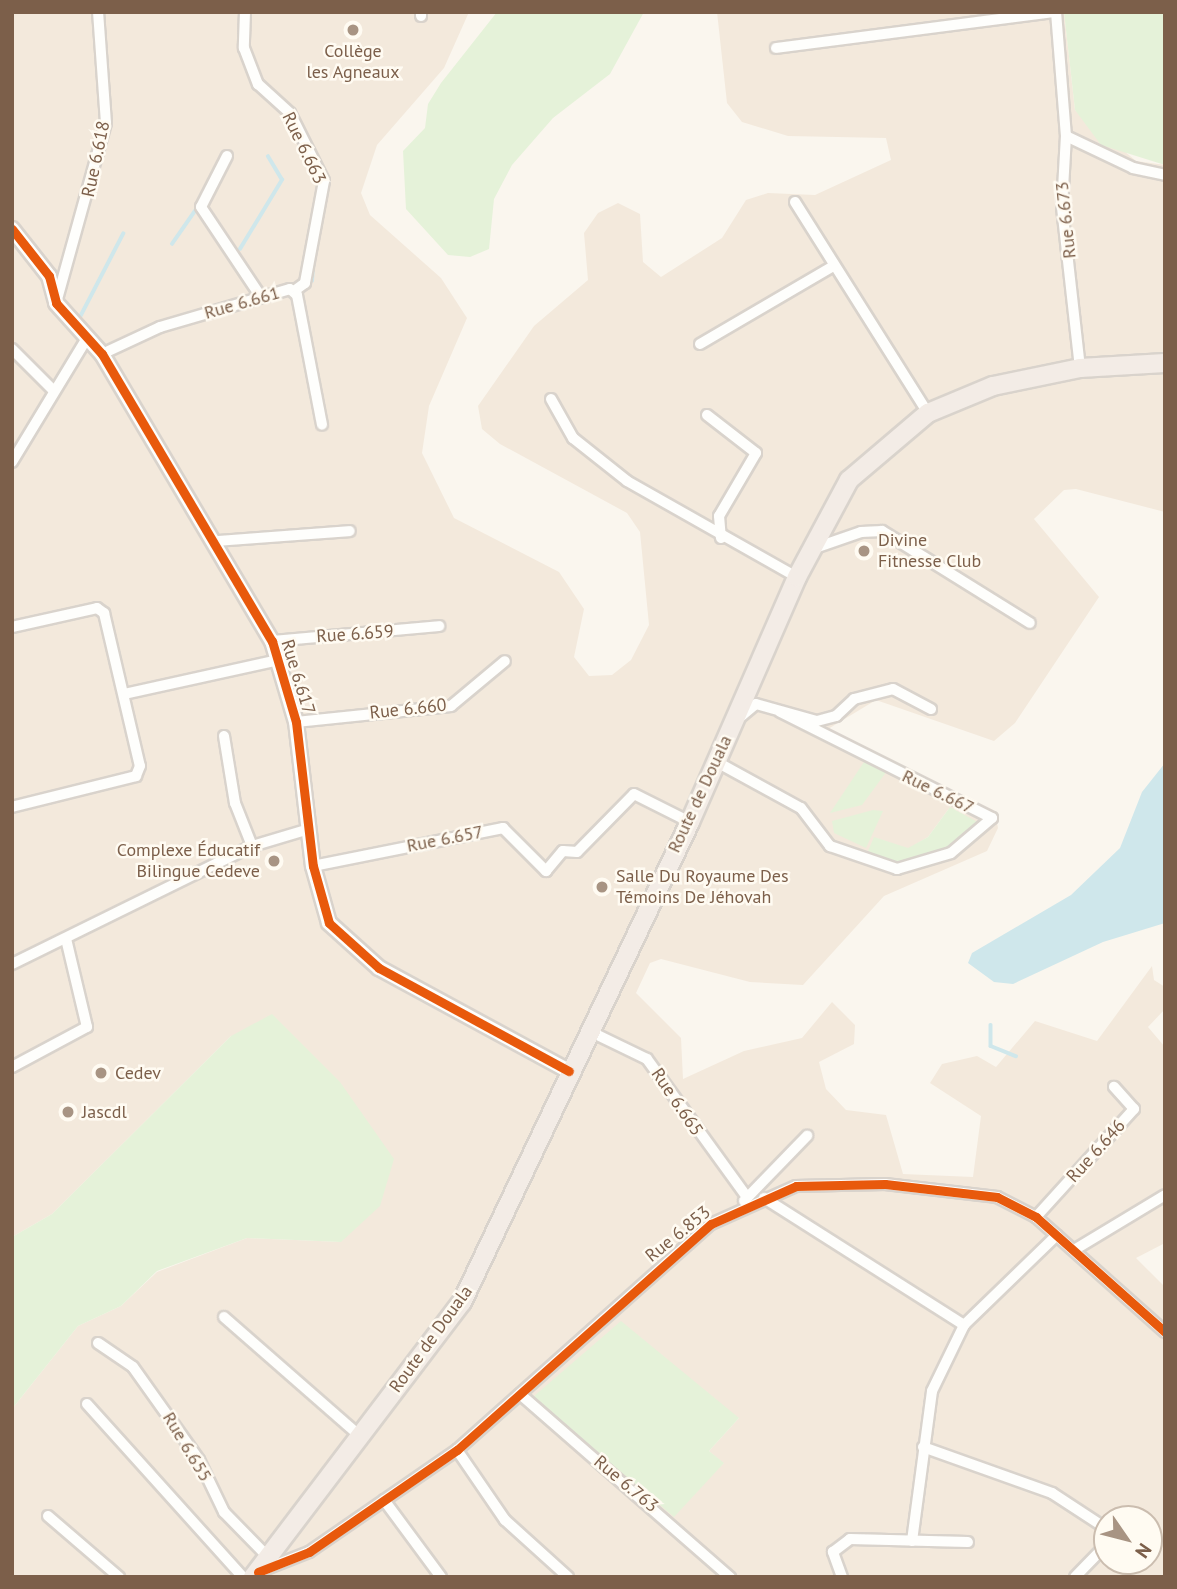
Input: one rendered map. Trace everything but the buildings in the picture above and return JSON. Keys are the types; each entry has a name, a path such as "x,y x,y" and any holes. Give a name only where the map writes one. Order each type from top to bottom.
{"highway":[{"name":"Route de Douala","path":"256,1571 462,1302 569,1072 691,822 715,761 797,577 849,480 928,413 993,386 1080,368 1165,363"}],"street":[{"name":"Rue 6.618","path":"56,303 106,122 98,12"},
{"name":"Rue 6.663","path":"245,12 244,48 258,84 290,113 324,181 305,282 295,291"},
{"path":"776,48 1022,13 1054,12"},
{"name":"Rue 6.673","path":"1054,12 1066,136 1062,207 1080,368"},
{"path":"1066,136 1133,169 1165,175"},
{"path":"227,156 201,207 261,297"},
{"path":"795,202 832,267 928,413"},
{"name":"Rue 6.617","path":"12,229 48,276 56,303 86,340 102,354 217,541 272,641 296,722 313,866 329,923 352,950 569,1072"},
{"path":"700,344 832,267"},
{"name":"Rue 6.661","path":"102,354 160,327 261,297 295,291 322,425"},
{"path":"12,462 53,390 86,340"},
{"path":"12,349 53,390"},
{"path":"551,399 586,452 722,538 797,577"},
{"path":"707,415 755,453 719,516 722,538"},
{"path":"217,541 349,531"},
{"path":"810,550 861,531 882,531 1030,623"},
{"path":"12,627 100,609 124,694 140,766 136,776 12,807"},
{"name":"Rue 6.659","path":"272,641 439,626"},
{"path":"124,694 278,660"},
{"name":"Rue 6.660","path":"296,722 452,706 505,661"},
{"path":"733,723 756,704 817,721 836,716 854,699 893,690 931,709"},
{"name":"Rue 6.667","path":"715,761 801,808 830,846 897,869 951,853 992,818 780,712"},
{"path":"224,736 234,803 252,846"},
{"name":"Rue 6.657","path":"313,866 503,828 546,871 563,851 577,852 634,794 691,822"},
{"path":"12,964 252,846 309,829"},
{"path":"12,1067 87,1027 66,939"},
{"name":"Rue 6.665","path":"589,1031 647,1059 747,1196"},
{"name":"Rue 6.646","path":"1036,1217 1134,1109 1114,1087"},
{"path":"738,1209 747,1196 807,1136"},
{"name":"Rue 6.853","path":"256,1571 309,1552 457,1450 685,1244 738,1209 765,1198 818,1183 920,1187 997,1197 1036,1217 1165,1332"},
{"path":"1074,1250 1165,1195"},
{"path":"765,1198 964,1325"},
{"path":"912,1541 932,1391 964,1325 1057,1235"},
{"path":"224,1317 360,1436"},
{"name":"Rue 6.655","path":"98,1343 149,1387 199,1460 256,1571"},
{"name":"Rue 6.763","path":"520,1394 730,1577"},
{"path":"87,1404 256,1571"},
{"path":"923,1447 1052,1493 1093,1520"},
{"path":"457,1450 505,1520 568,1577"},
{"path":"384,1500 441,1577"},
{"path":"48,1516 119,1577"},
{"path":"842,1577 833,1565 842,1543 968,1542"},
{"path":"1075,1577 1093,1558"}],"shaded area":[{"path":"12,12 469,12 444,68 377,145 361,193 370,215 441,278 467,318 429,406 422,453 454,518 559,572 584,609 574,657 589,676 612,675 631,660 649,625 640,532 627,513 500,444 482,429 478,406 534,326 588,280 584,233 598,213 618,203 640,214 643,262 661,277 722,238 746,200 768,193 815,195 891,160 886,138 788,136 742,122 727,103 717,12 1064,12 1075,110 1136,161 1165,165 1165,512 1076,489 1064,490 1034,519 1099,597 1015,723 994,741 876,700 823,732 995,812 998,828 987,851 884,896 803,985 750,982 661,959 650,963 636,993 681,1038 683,1079 744,1051 802,1038 832,1002 855,1025 854,1044 819,1062 826,1089 846,1110 886,1115 903,1174 973,1177 981,1116 930,1083 942,1064 977,1056 996,1067 1035,1021 1097,1041 1152,966 1154,980 1165,987 1165,1009 1148,1027 1165,1047 1165,1243 1136,1258 1165,1287 1165,1577 12,1577 12,1409 78,1326 121,1306 157,1272 247,1238 341,1242 231,1036 52,1214 12,1237","holes":["950,807 927,860 886,860 876,838 908,849 928,837","533,1397 739,1418 709,1451 724,1464"]}],"green space":[{"path":"497,12 644,12 610,74 553,118 512,165 494,199 489,249 470,257 448,255 406,209 403,151 425,128 428,104 441,83"},
{"path":"1064,12 1165,12 1165,165 1101,145 1075,110"},
{"path":"864,762 887,771 862,805 830,813"},
{"path":"950,807 981,824 959,844 927,860 887,865 868,851 874,837 908,848 928,837"},
{"path":"873,810 883,811 866,848 834,833 832,821"},
{"path":"272,1014 340,1082 394,1159 380,1206 341,1242 247,1238 157,1271 121,1306 78,1326 12,1409 12,1237 52,1214 231,1036"},
{"path":"621,1321 739,1418 709,1451 724,1463 674,1517 533,1397"}],"water":[{"path":"1165,763 1165,923 1103,942 1013,984 994,982 968,963 972,953 1071,895 1120,848 1142,792"}],"waterway":[{"path":"240,249 282,180 268,157"},
{"path":"172,244 197,208"},
{"path":"79,319 123,234"},
{"path":"312,281 313,266"},
{"path":"991,1025 991,1046 1016,1056"}],"cycle path":[{"path":"12,229 49,276 56,303 102,354 272,641 296,722 313,866 329,923 379,968 569,1071"},
{"path":"258,1572 309,1552 457,1450 711,1224 796,1186 885,1184 997,1197 1036,1217 1165,1332"}],"place":[{"name":"Collège les Agneaux","path":"353,30"},
{"name":"Divine Fitnesse Club","path":"864,551"},
{"name":"Complexe Éducatif Bilingue Cedeve","path":"274,861"},
{"name":"Salle Du Royaume Des Témoins De Jéhovah","path":"602,887"},
{"name":"Cedev","path":"101,1073"},
{"name":"Jascdl","path":"68,1112"}]}
